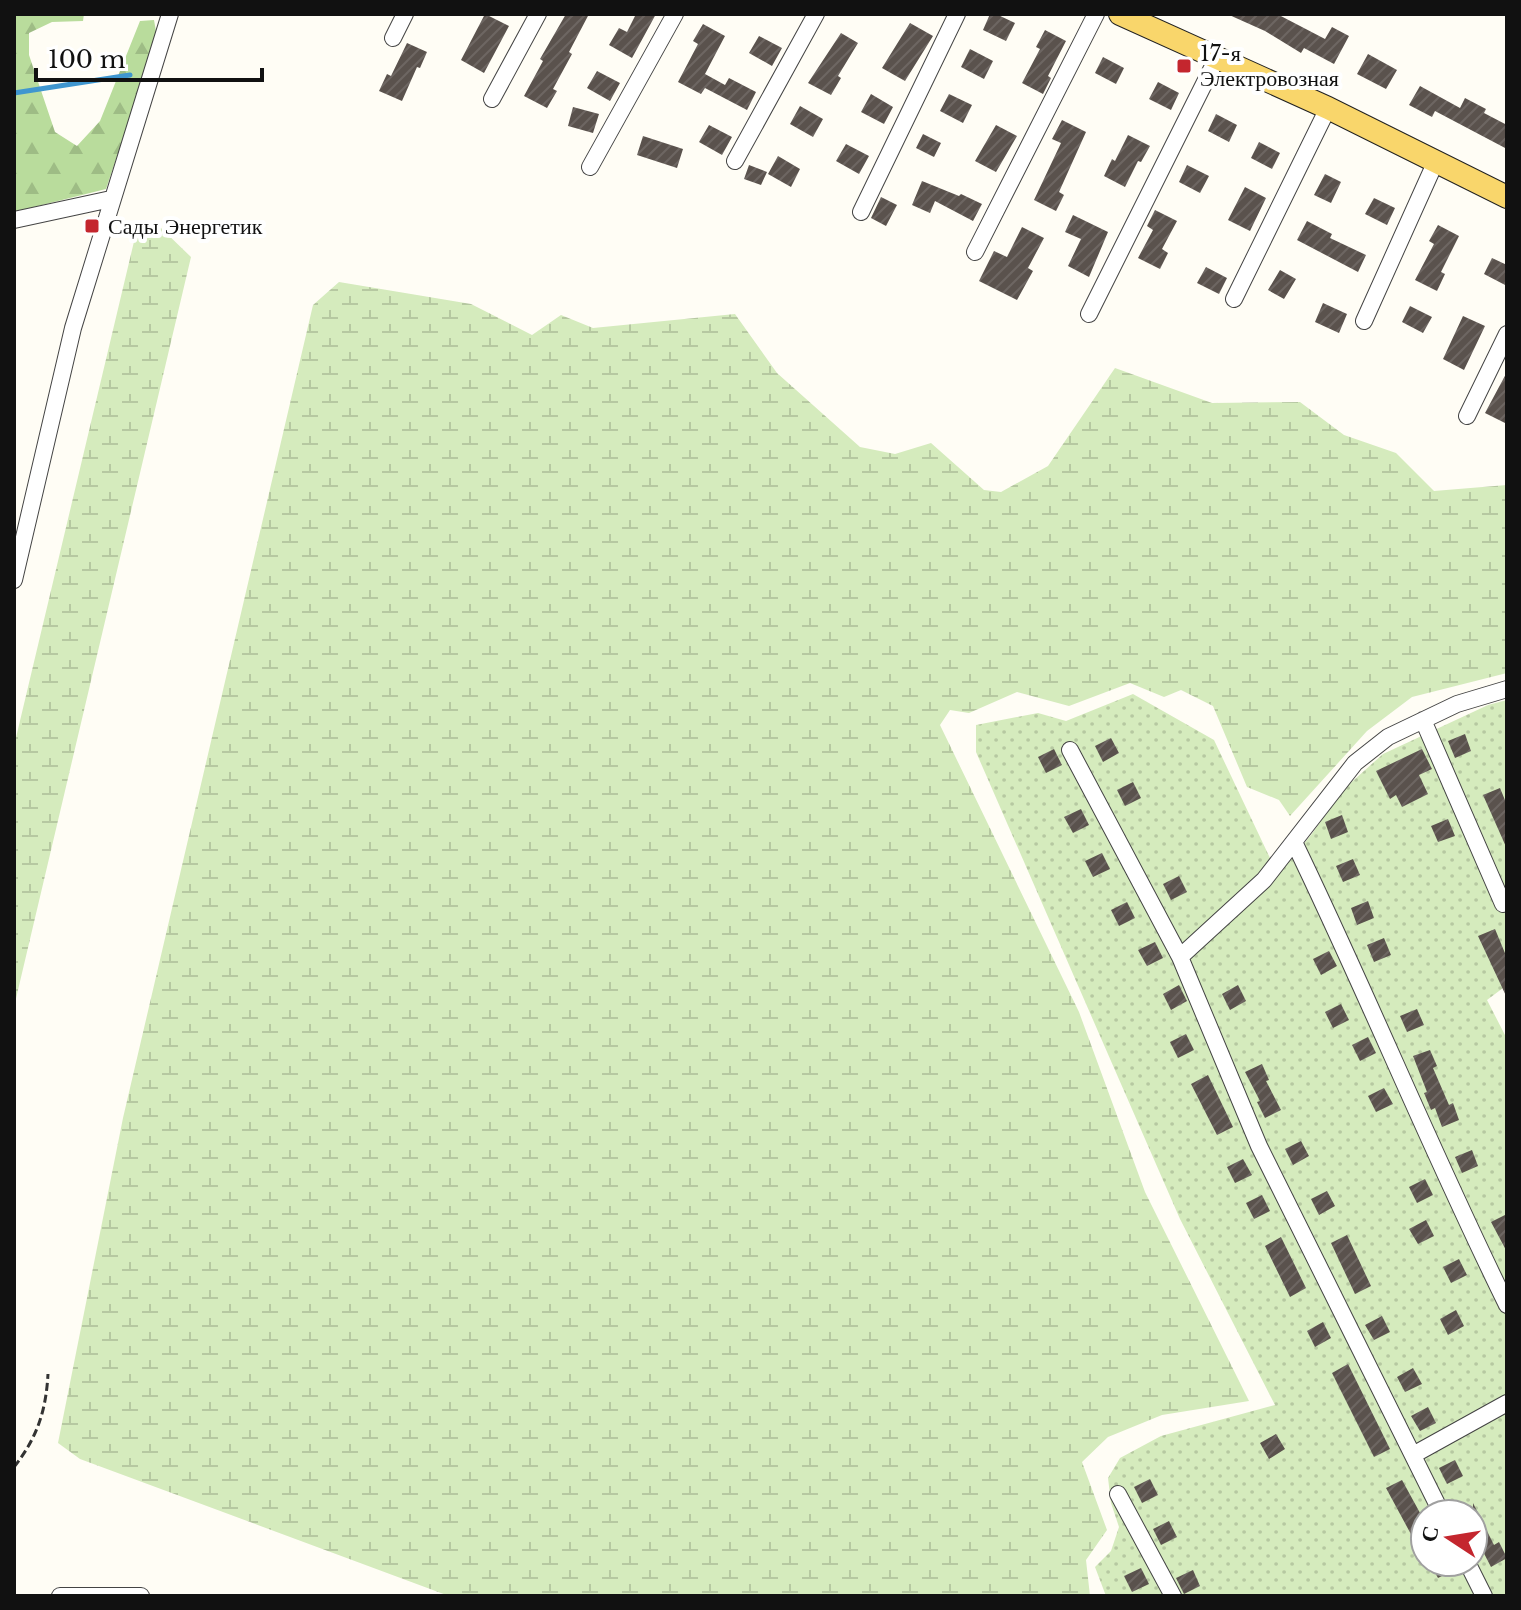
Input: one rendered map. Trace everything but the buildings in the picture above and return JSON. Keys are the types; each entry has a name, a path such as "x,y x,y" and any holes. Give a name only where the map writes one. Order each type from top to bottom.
{"main road":[{"path":"1120,14 1328,108 1507,197"}],"street":[{"path":"14,580 73,328 170,14"},
{"path":"393,38 405,14"},
{"path":"492,99 538,14"},
{"path":"590,167 675,14"},
{"path":"735,161 816,14"},
{"path":"861,212 957,14"},
{"path":"975,252 1096,14"},
{"path":"1089,314 1217,58"},
{"path":"1234,299 1328,108"},
{"path":"1364,321 1436,161"},
{"path":"14,220 111,199"},
{"path":"1467,416 1507,334"},
{"path":"1180,957 1264,880 1355,763 1388,737 1457,704 1507,689"},
{"path":"1423,720 1503,904"},
{"path":"1070,750 1180,957 1259,1146 1434,1498"},
{"path":"1294,842 1352,962 1469,1227 1507,1305"},
{"path":"1413,1455 1507,1403"},
{"path":"1118,1494 1173,1596"},
{"path":"1475,1578 1484,1596"},
{"path":"60,1596 141,1596"}],"path":[{"path":"14,1467 29,1448 42,1421 48,1374"}],"green space":[{"path":"14,14 84,14 83,21 52,22 29,33 29,55 55,132 77,146 100,121 140,21 154,20 157,37 106,189 14,212"},
{"path":"161,228 191,257 14,1007 14,746 137,229"},
{"path":"339,282 471,304 532,335 561,315 593,328 735,314 777,373 860,447 895,454 931,443 984,490 1001,492 1048,466 1115,368 1212,403 1300,402 1344,435 1396,453 1434,491 1507,485 1507,673 1412,697 1367,731 1290,816 1279,800 1247,787 1213,706 1181,690 1164,697 1130,683 1069,706 1017,692 969,713 950,710 940,725 1079,1012 1145,1192 1249,1401 1162,1415 1108,1437 1082,1462 1107,1530 1086,1560 1090,1596 449,1596 80,1459 58,1443 123,1118 313,305"},
{"path":"1133,694 1214,740 1278,875 1345,788 1383,754 1488,705 1507,700 1507,985 1487,1000 1507,1039 1507,1596 1106,1596 1095,1567 1111,1551 1119,1527 1111,1503 1108,1478 1120,1458 1161,1436 1275,1405 1180,1219 976,752 976,725 1038,713 1066,721"}],"waterway":[{"path":"14,93 130,75"}],"place":[{"name":"17-я Электровозная","path":"1184,66"},
{"name":"Сады Энергетик","path":"92,226"}]}
